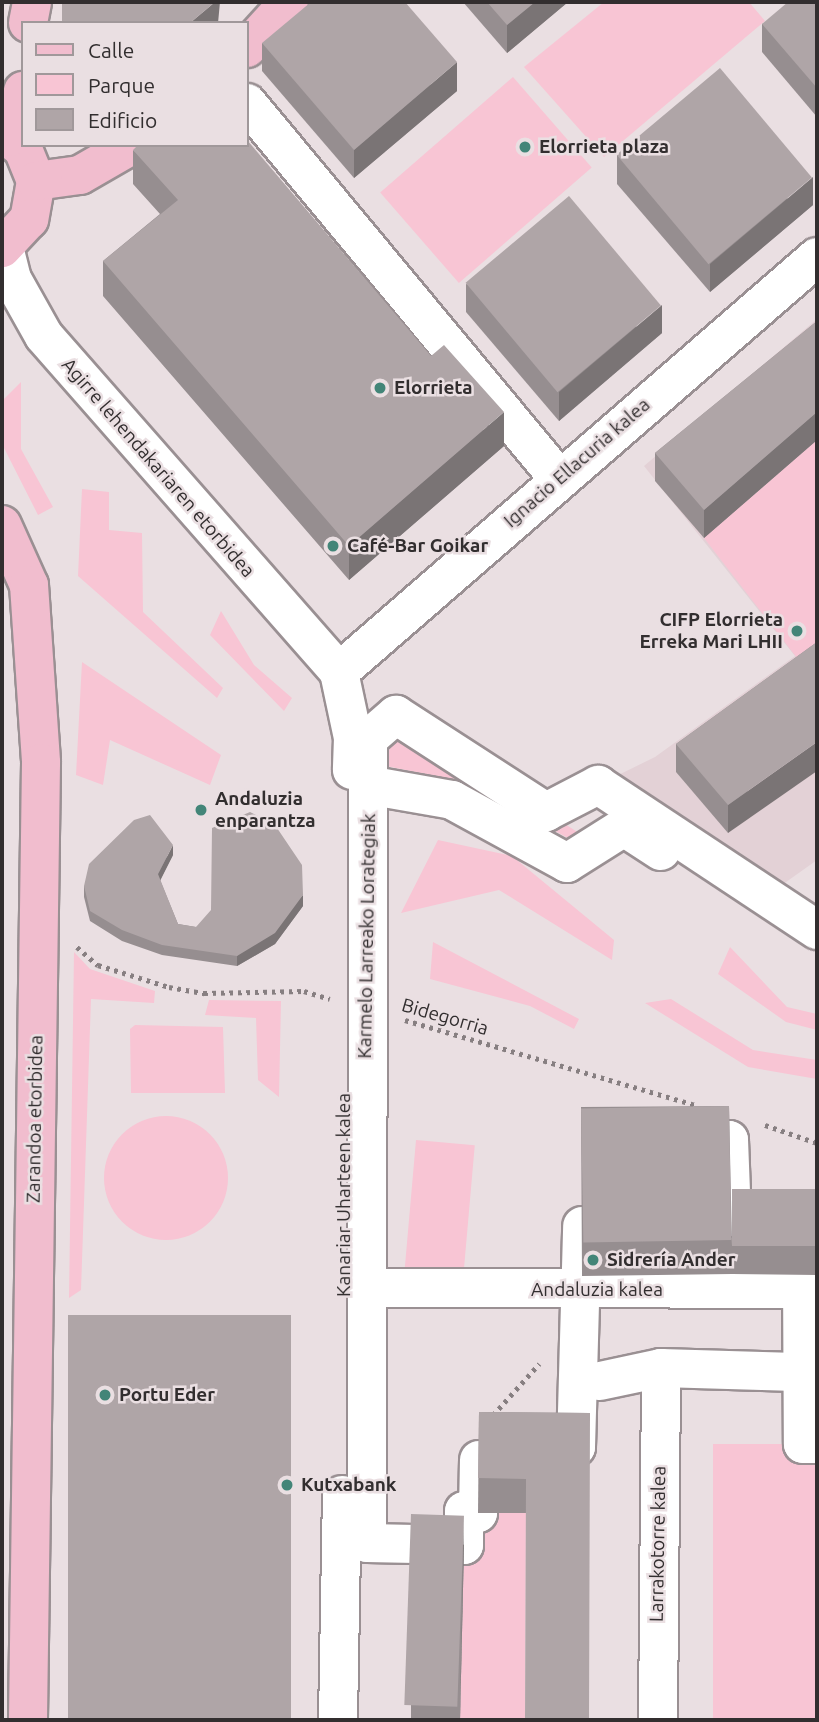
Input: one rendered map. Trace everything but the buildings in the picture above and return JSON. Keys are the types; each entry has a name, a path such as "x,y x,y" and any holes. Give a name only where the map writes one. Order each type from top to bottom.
{"main road":[{"path":"28,21 32,2"},
{"path":"248,47 289,2"},
{"path":"3,248 29,219 36,181 6,134 21,96"},
{"path":"36,181 80,175 129,147"},
{"name":"Zarandoa etorbidea","path":"2,525 29,585 34,625 41,763 28,1720"}],"street":[{"path":"248,104 558,478"},
{"name":"Agirre lehendakariaren etorbidea","path":"3,248 12,279 44,336 339,672"},
{"name":"Ignacio Ellacuria kalea","path":"339,672 558,478 817,257"},
{"name":"Kanariar Uharteen kalea","path":"338,1720 356,1006 353,738 339,672"},
{"name":"Karmelo Larreako Lorategiak","path":"582,1182 582,1290 576,1447 479,1447 478,1513 464,1511 464,1545 368,1543 356,1006 368,739 396,715 546,812 598,786 817,930"},
{"path":"373,786 452,800 567,863 625,827 817,955"},
{"path":"676,1141 729,1140 732,1217 817,1218"},
{"path":"812,1284 803,1444 817,1444"},
{"name":"Andaluzia kalea","path":"377,1288 582,1290 812,1284"},
{"path":"600,1381 661,1368 796,1372"},
{"name":"Larrakotorre kalea","path":"658,1720 661,1368"}],"path":[{"name":"Bidegorria","path":"37,920 55,920 97,965 169,987 204,993 304,991 711,1109"},
{"path":"750,1120 817,1143"}],"shaded area":[{"name":"CIFP Elorrieta Erreka Mari LHII","path":"817,319 817,860 765,897 598,785 655,757 795,656 644,466"}],"green space":[{"path":"604,2 749,2 765,21 604,157 524,67"},
{"path":"513,77 592,168 459,283 380,192"},
{"path":"21,382 21,449 53,507 38,515 2,444 2,401"},
{"path":"817,440 817,671 811,676 704,538"},
{"path":"82,489 109,492 109,530 142,533 143,612 223,688 217,698 78,576"},
{"path":"221,611 254,665 292,698 284,711 210,635"},
{"path":"82,662 221,755 210,785 110,740 103,785 76,775"},
{"path":"396,715 582,835 579,844 465,782 386,766"},
{"path":"438,840 512,856 614,940 612,960 499,890 401,913"},
{"path":"433,942 579,1019 574,1029 530,1006 430,979"},
{"path":"730,947 787,1007 817,1014 817,1030 786,1022 718,974"},
{"path":"74,952 90,969 155,991 154,1003 91,999 81,1290 69,1298"},
{"path":"671,999 753,1050 817,1060 817,1079 748,1067 645,1003"},
{"path":"209,1000 281,1001 279,1097 258,1080 256,1018 205,1015"},
{"path":"135,1025 223,1027 225,1093 131,1093 130,1029"},
{"path":"166,1116 190,1121 210,1134 223,1154 228,1178 223,1202 210,1222 190,1235 166,1240 142,1235 122,1222 109,1202 104,1178 109,1154 122,1134 142,1121"},
{"path":"416,1140 475,1145 463,1282 404,1276"},
{"path":"713,1444 815,1444 815,1720 713,1720"},
{"path":"478,1513 526,1513 525,1720 460,1720 464,1545"}],"place":[{"name":"Elorrieta plaza","path":"525,147"},
{"name":"Elorrieta","path":"380,388"},
{"name":"Café-Bar Goikar","path":"333,546"},
{"name":"CIFP Elorrieta Erreka Mari LHII","path":"797,631"},
{"name":"Andaluzia enparantza","path":"201,810"},
{"name":"Sidrería Ander","path":"593,1260"},
{"name":"Portu Eder","path":"105,1395"},
{"name":"Kutxabank","path":"287,1485"}]}
